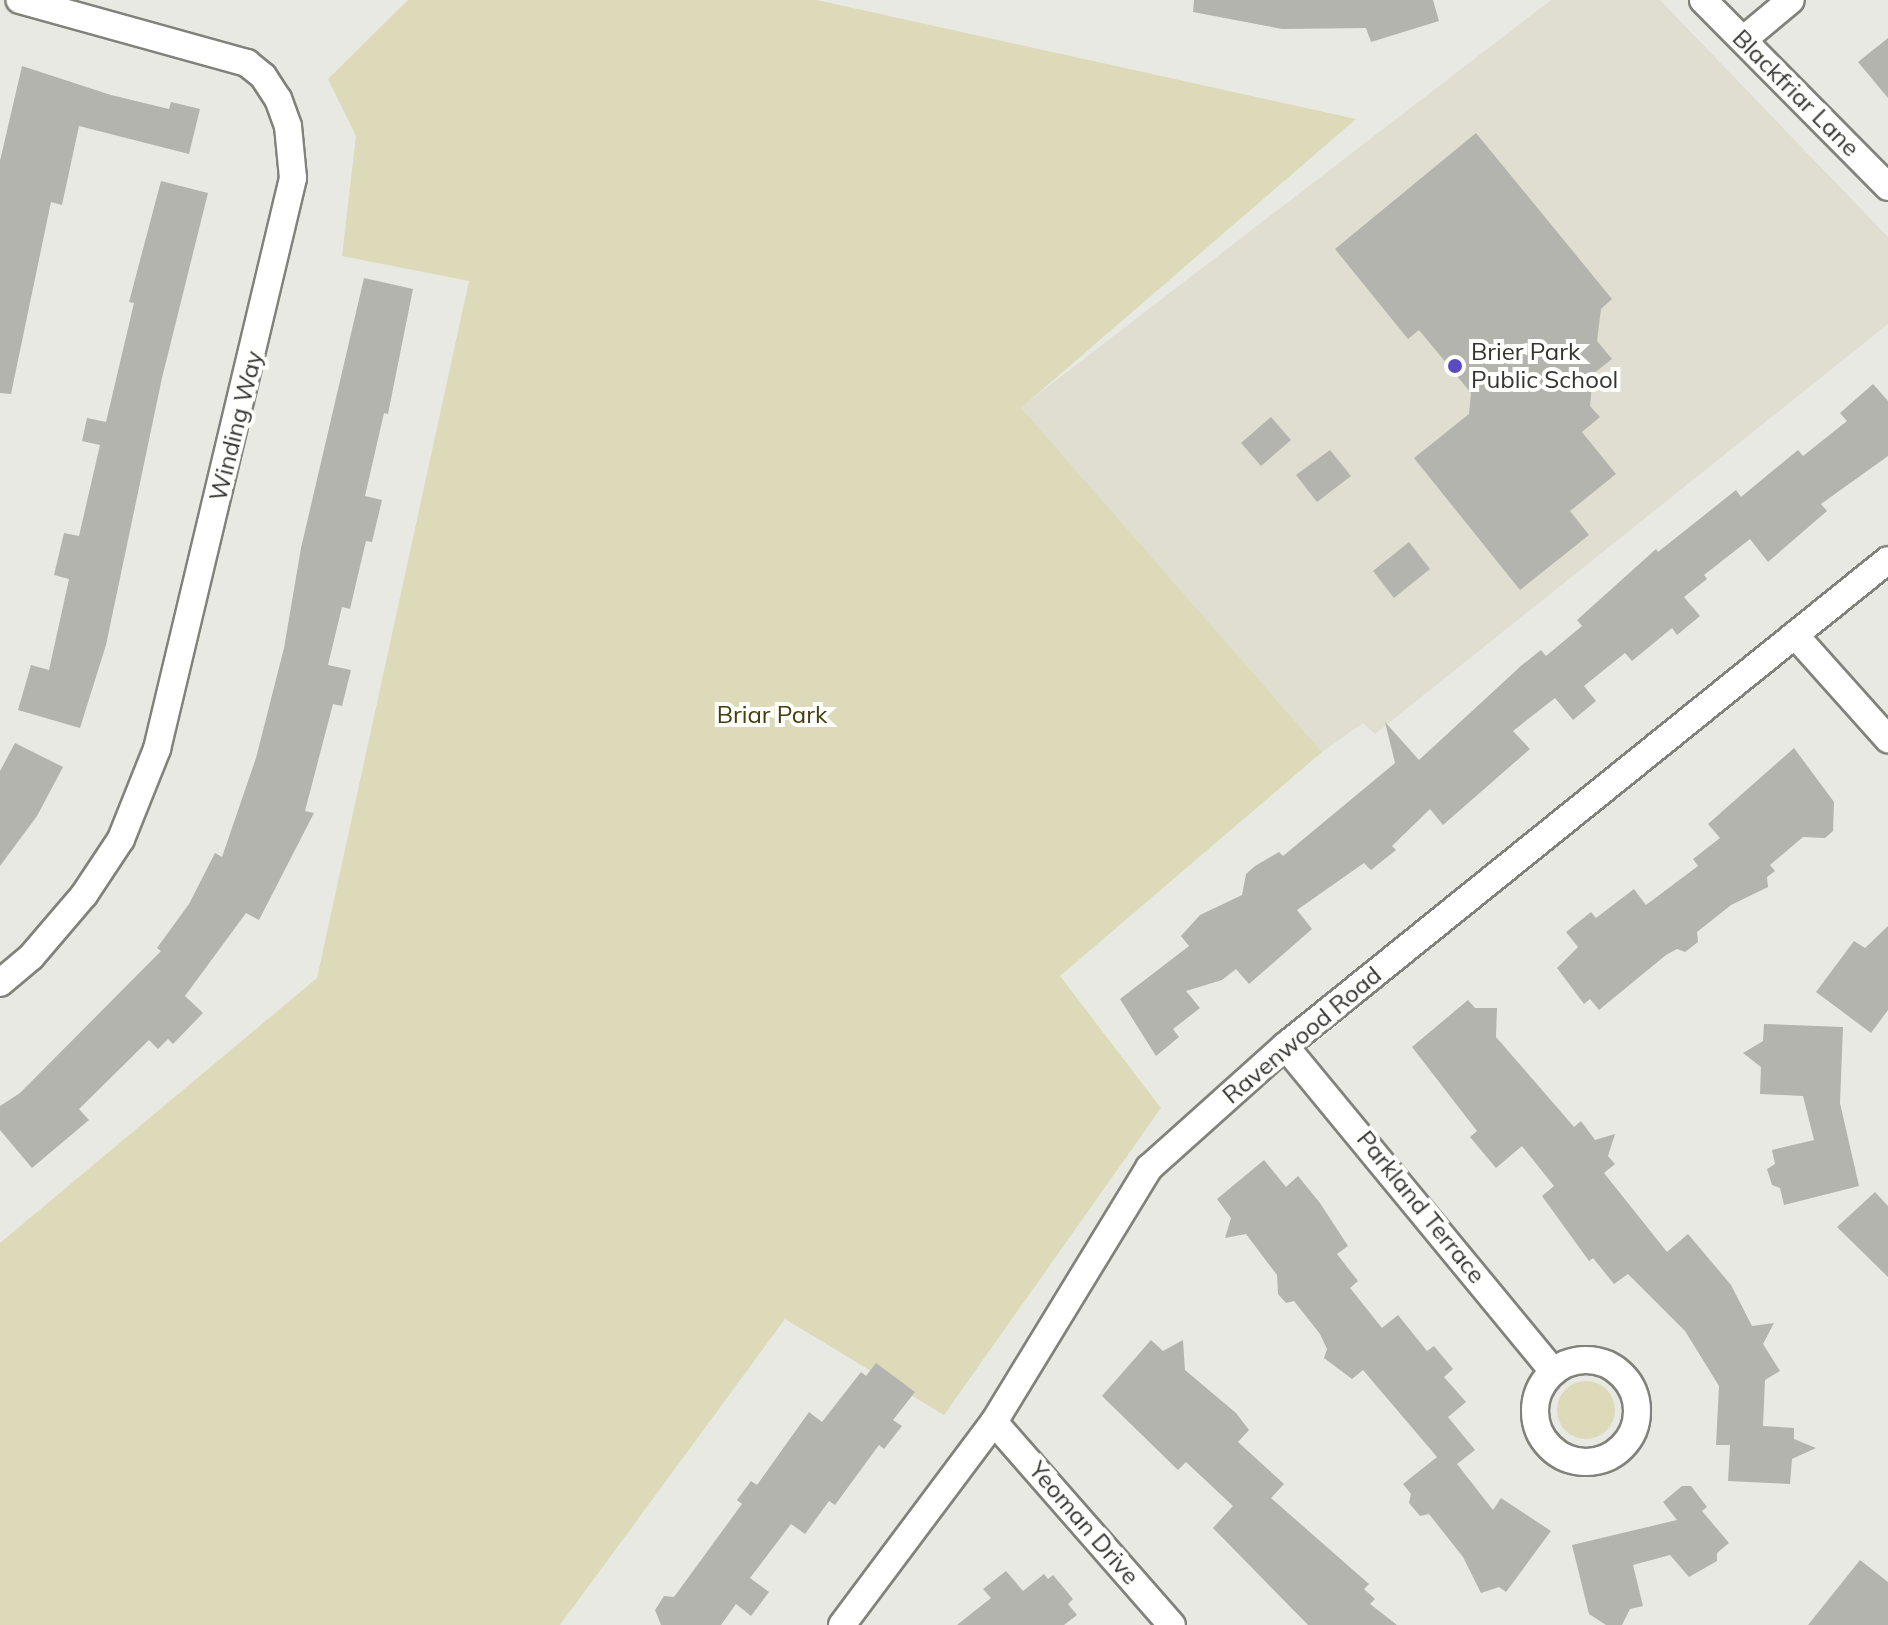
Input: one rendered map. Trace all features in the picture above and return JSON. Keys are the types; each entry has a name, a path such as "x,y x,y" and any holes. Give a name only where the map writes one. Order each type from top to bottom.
{"street":[{"name":"Winding Way","path":"0,983 31,957 84,895 121,839 157,749 293,178 288,126 278,99 247,63 20,0"},
{"name":"Blackfriar Lane","path":"1703,0 1888,187"},
{"path":"1743,40 1791,0"},
{"name":"Ravenwood Road","path":"842,1625 994,1422 1149,1168 1285,1046 1888,560"},
{"path":"1795,635 1888,739"},
{"name":"Parkland Terrace","path":"1285,1046 1553,1371"},
{"name":"Yeoman Drive","path":"994,1422 1172,1625"}],"shaded area":[{"name":"Brier Park Public School","path":"1551,0 1660,0 1888,237 1888,324 1375,734 1363,723 1322,752 1020,408"}],"green space":[{"name":"Briar Park","path":"408,0 817,0 1356,119 1021,408 1322,752 1060,976 1161,1108 944,1415 785,1319 560,1625 0,1625 0,1243 317,978 469,281 342,256 356,136 328,79"},
{"path":"1586,1381 1607,1389 1615,1410 1607,1431 1586,1439 1565,1431 1557,1410 1565,1389"}],"building":[{"path":"1194,0 1433,0 1439,21 1371,42 1366,28 1282,29 1193,12"},
{"path":"1888,38 1888,98 1858,62"},
{"path":"22,66 111,95 169,109 171,102 200,109 189,154 79,126 62,205 51,202 11,394 0,393 0,161"},
{"path":"1476,133 1612,299 1601,309 1597,341 1612,359 1593,374 1590,406 1600,417 1582,432 1616,474 1570,511 1589,535 1520,590 1414,458 1469,414 1471,393 1419,330 1408,339 1335,249"},
{"path":"161,181 208,193 162,378 106,645 80,728 18,710 31,665 49,670 69,579 54,575 64,533 79,536 100,445 82,441 87,418 106,422 134,303 129,302"},
{"path":"364,278 413,289 388,414 384,413 365,496 382,500 372,542 366,541 350,609 342,607 328,665 351,670 342,706 333,704 305,811 314,813 259,920 246,913 185,996 203,1013 173,1044 168,1039 158,1049 149,1040 79,1109 89,1120 32,1168 0,1130 0,1106 20,1093 161,951 157,948 189,904 215,853 222,857 256,758 284,648 301,548"},
{"path":"1873,384 1888,401 1888,456 1821,504 1827,511 1768,562 1750,539 1704,575 1707,579 1684,597 1700,616 1677,635 1672,628 1632,661 1625,653 1584,686 1596,701 1573,720 1555,698 1513,731 1530,749 1443,825 1430,809 1392,846 1396,850 1371,870 1364,863 1297,910 1312,929 1249,984 1236,969 1222,980 1186,991 1200,1008 1173,1029 1179,1037 1156,1056 1120,999 1189,946 1181,936 1200,915 1242,895 1246,874 1255,866 1279,852 1283,856 1395,763 1385,722 1419,760 1522,665 1541,650 1546,656 1582,626 1577,620 1656,549 1658,552 1736,490 1741,497 1798,450 1803,456 1847,421 1840,413"},
{"path":"1271,417 1291,440 1261,466 1241,443"},
{"path":"1330,450 1351,476 1317,502 1296,475"},
{"path":"1409,542 1430,569 1394,598 1373,571"},
{"path":"15,743 63,767 37,816 0,866 0,771"},
{"path":"1794,748 1834,802 1833,831 1825,838 1803,837 1770,865 1775,871 1767,877 1768,887 1731,905 1697,932 1698,942 1685,952 1677,949 1666,955 1599,1010 1590,999 1584,1004 1557,968 1578,947 1566,932 1591,912 1596,918 1634,889 1646,905 1698,866 1693,859 1720,838 1708,824"},
{"path":"1888,926 1888,1010 1871,1033 1816,992 1854,941 1865,948"},
{"path":"1468,1000 1475,1008 1497,1008 1496,1037 1574,1127 1581,1121 1595,1140 1615,1134 1608,1156 1615,1164 1604,1173 1667,1252 1688,1234 1731,1285 1752,1326 1774,1323 1763,1344 1780,1371 1765,1380 1763,1426 1794,1428 1794,1439 1816,1448 1792,1459 1790,1484 1728,1481 1730,1445 1716,1445 1719,1386 1685,1331 1628,1274 1614,1284 1593,1258 1589,1261 1542,1196 1554,1186 1522,1146 1496,1168 1470,1137 1477,1131 1412,1047"},
{"path":"1764,1024 1843,1027 1840,1103 1859,1186 1784,1205 1780,1188 1772,1185 1767,1169 1775,1164 1772,1150 1814,1140 1803,1096 1760,1094 1761,1067 1743,1053 1763,1041"},
{"path":"1264,1160 1286,1187 1298,1176 1320,1203 1348,1246 1337,1254 1358,1281 1350,1288 1382,1328 1398,1315 1427,1351 1434,1346 1453,1369 1444,1377 1466,1402 1448,1417 1475,1450 1457,1464 1493,1510 1501,1498 1551,1531 1506,1592 1499,1587 1481,1593 1463,1557 1429,1514 1420,1516 1409,1503 1411,1494 1403,1484 1437,1457 1363,1370 1352,1379 1324,1358 1327,1349 1320,1334 1294,1301 1286,1303 1278,1294 1277,1275 1246,1234 1225,1238 1231,1218 1217,1199"},
{"path":"1875,1192 1888,1206 1888,1277 1837,1227"},
{"path":"1151,1340 1163,1351 1183,1340 1185,1370 1236,1413 1249,1430 1238,1442 1284,1484 1271,1498 1369,1584 1364,1589 1375,1599 1370,1604 1397,1625 1308,1625 1213,1528 1233,1506 1186,1462 1178,1470 1102,1396"},
{"path":"876,1363 915,1392 893,1420 902,1426 884,1449 879,1445 835,1505 829,1501 805,1534 791,1524 750,1578 769,1592 751,1616 736,1604 721,1625 661,1625 655,1610 664,1596 674,1597 742,1504 737,1500 751,1481 757,1485 809,1412 822,1422 861,1372 866,1376"},
{"path":"1682,1486 1691,1486 1707,1507 1702,1511 1729,1543 1717,1553 1717,1561 1689,1577 1670,1555 1633,1565 1643,1606 1630,1609 1622,1625 1606,1625 1589,1614 1572,1545 1677,1520 1663,1502"},
{"path":"1860,1560 1888,1582 1888,1625 1808,1625"},
{"path":"1006,1571 1023,1591 1044,1574 1048,1579 1053,1575 1073,1599 1068,1604 1077,1615 1064,1625 957,1625 991,1598 983,1589"}],"place":[{"name":"Brier Park Public School","path":"1455,366"}]}
